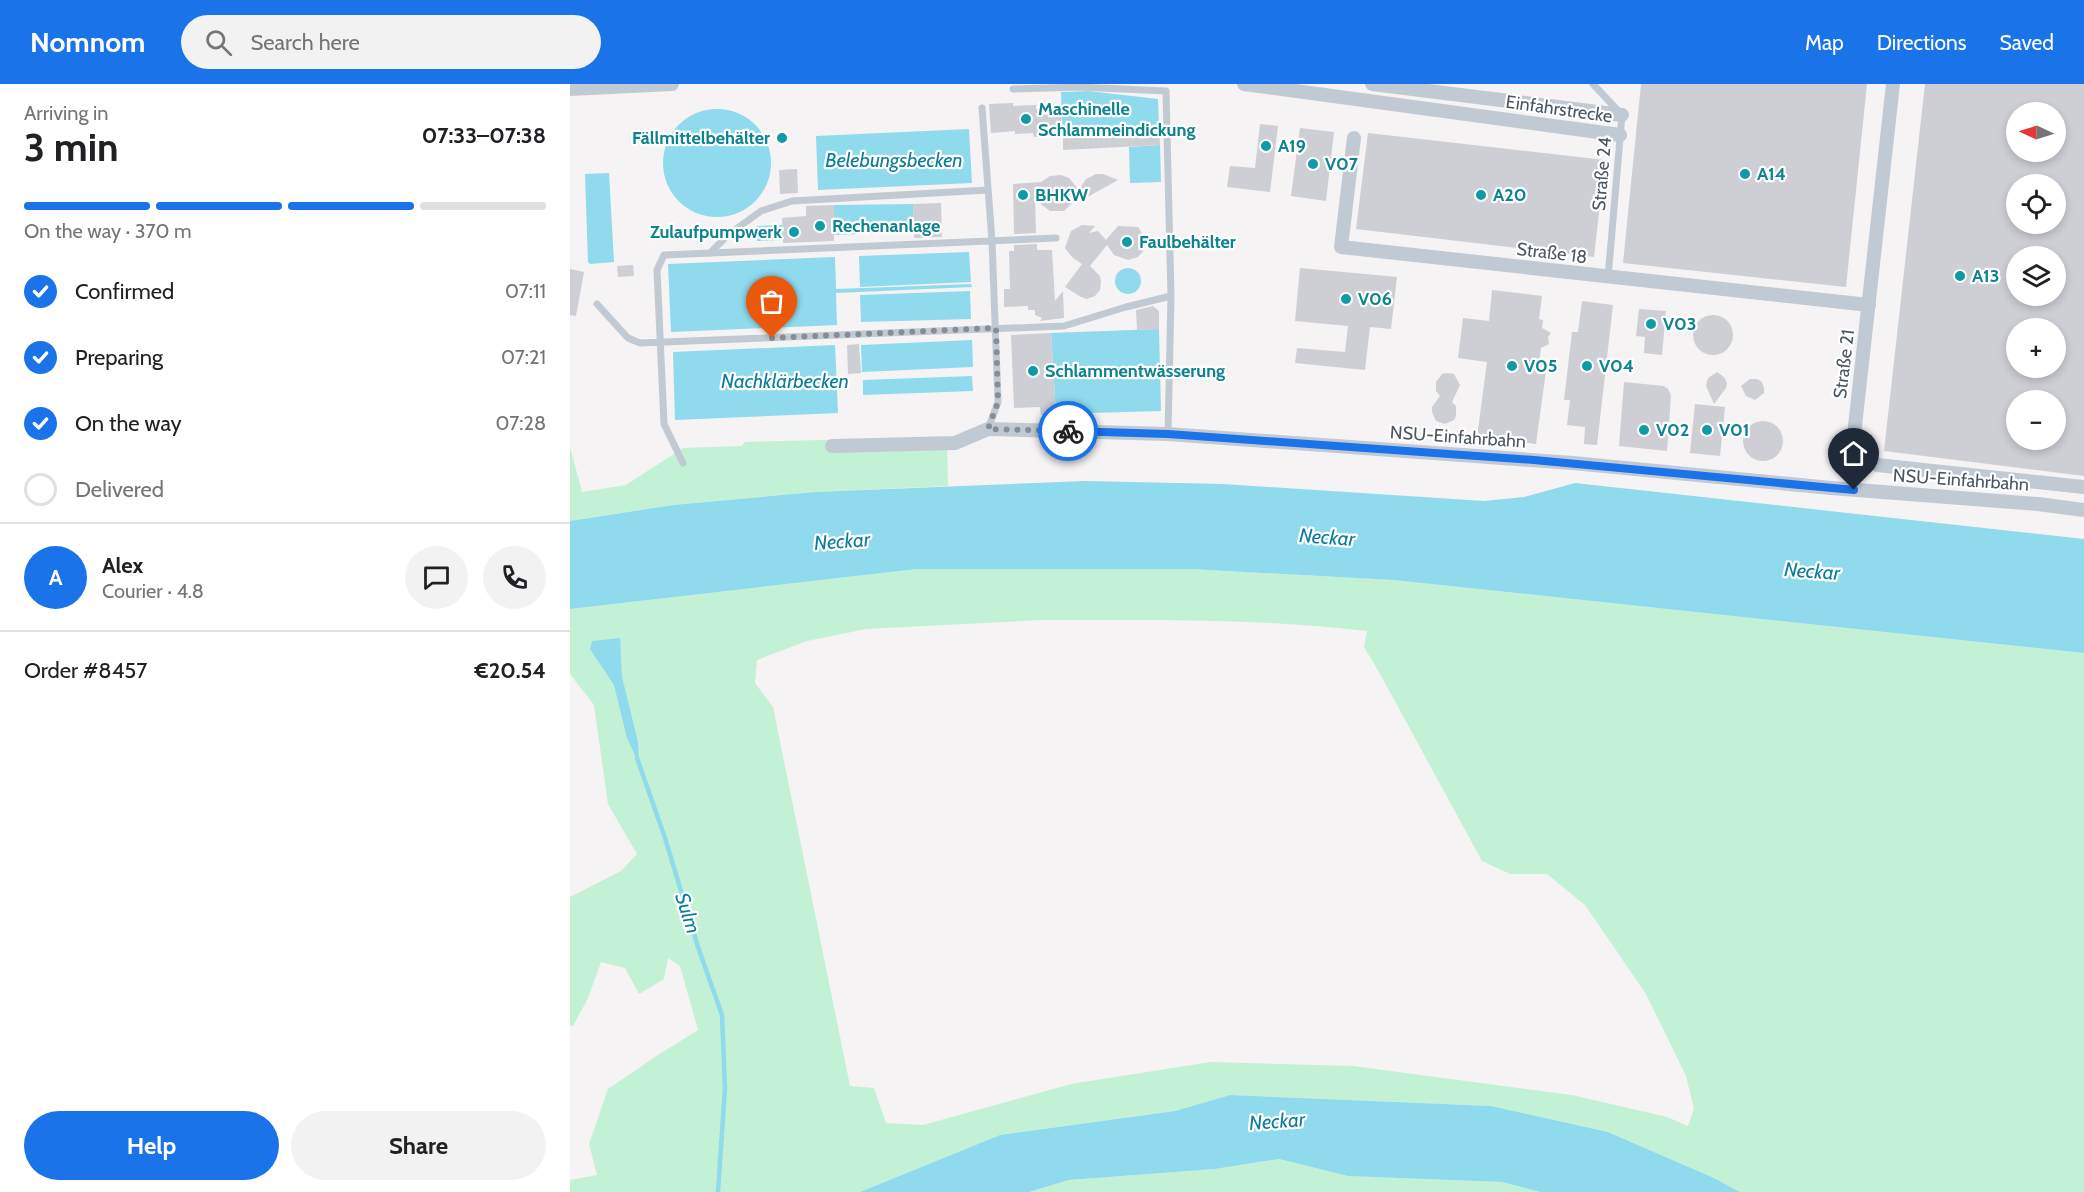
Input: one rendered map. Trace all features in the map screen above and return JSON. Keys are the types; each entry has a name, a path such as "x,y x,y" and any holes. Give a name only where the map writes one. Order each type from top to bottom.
{"street":[{"path":"570,89 672,84"},
{"name":"Einfahrstrecke","path":"1244,84 1620,135"},
{"name":"Einfahrstrecke","path":"1372,84 1622,115"},
{"name":"Straße 21","path":"1893,84 1855,426 1856,455 1877,465 2084,487"},
{"name":"Straße 18","path":"1354,138 1341,247 1608,278 1869,304"},
{"name":"NSU-Einfahrbahn","path":"832,446 956,443 988,429 1168,434 1573,463 2084,510"}],"lane":[{"name":"Straße 24","path":"1593,84 1622,115 1608,278"},
{"path":"1013,89 1079,87 1166,91 1171,296 1168,434"},
{"path":"982,108 992,241 998,402 988,429"},
{"path":"710,253 728,235 761,210 792,201 988,190"},
{"path":"683,463 664,424 657,270 664,255 1056,238"},
{"path":"597,304 628,338 640,344 1064,326 1171,296"}],"green space":[{"path":"947,437 948,486 815,492 673,505 570,521 570,447 582,492 626,485 683,448 742,446 745,442"},
{"path":"917,569 1189,569 1393,580 2084,653 2084,1192 1740,1192 1714,1178 1608,1132 1491,1106 1230,1095 1175,1111 1000,1135 860,1192 570,1192 570,1180 597,1175 589,1144 608,1089 698,1030 680,966 668,958 664,979 639,994 625,968 601,962 588,998 573,1026 570,1026 570,897 621,871 637,854 608,804 594,705 570,674 570,609","holes":["1040,620 1245,622 1367,631 1364,647 1482,861 1510,874 1547,874 1585,905 1646,994 1686,1076 1694,1109 1688,1126 1667,1117 1572,1095 1353,1066 1211,1062 1071,1084 923,1125 886,1123 874,1088 850,1086 773,707 755,683 757,660 807,641 866,629"]},
{"path":"1279,1159 1348,1176 1502,1182 1540,1192 1029,1192 1069,1180 1215,1169"}],"water":[{"path":"1088,91 1158,99 1159,126 1062,130 1061,92"},
{"path":"717,109 738,113 755,125 767,142 771,163 767,184 755,201 738,213 717,217 696,213 679,201 667,184 663,163 667,142 679,125 696,113"},
{"name":"Belebungsbecken","path":"969,129 972,183 818,190 816,136"},
{"path":"1160,145 1161,182 1130,183 1129,147"},
{"path":"609,173 614,262 590,264 588,262 585,174"},
{"path":"913,204 914,232 834,235 834,205"},
{"path":"782,225 783,240 757,241 757,226"},
{"path":"969,252 971,282 860,287 859,256"},
{"name":"Nachklärbecken","path":"835,257 836,289 971,284 972,287 836,293 837,325 671,332 668,264"},
{"path":"1128,268 1137,272 1141,281 1137,290 1128,294 1119,290 1115,281 1119,272"},
{"path":"970,291 971,319 861,322 860,295"},
{"path":"1159,329 1161,411 1056,414 1051,333"},
{"path":"972,340 973,367 862,372 861,345"},
{"name":"Nachklärbecken","path":"835,345 838,413 675,420 673,352"},
{"path":"972,376 973,391 863,395 863,380"},
{"name":"Neckar","path":"1085,481 1223,484 1484,501 1524,497 1575,483 2084,539 2084,653 1393,580 1189,569 917,569 570,609 570,521 673,505 815,492"},
{"path":"620,638 622,677 638,742 639,764 627,738 614,685 590,649 592,641"},
{"name":"Neckar","path":"1230,1095 1491,1106 1608,1132 1714,1178 1740,1192 1540,1192 1502,1182 1348,1176 1279,1159 1215,1169 1069,1180 1029,1192 860,1192 1000,1135 1175,1111"}],"building":[{"name":"A14","path":"1641,84 1867,84 1846,287 1623,263"},
{"name":"A13","path":"1925,84 2084,84 2084,476 1884,451"},
{"path":"1013,103 1013,106 1036,105 1036,109 1061,107 1062,130 1159,126 1160,145 1063,150 1063,135 1034,137 1033,133 1015,134 1015,131 991,133 989,104"},
{"name":"A19","path":"1260,124 1278,126 1270,192 1227,187 1230,166 1255,168"},
{"name":"V07","path":"1300,128 1334,132 1326,201 1291,196"},
{"name":"A20","path":"1368,133 1605,160 1594,257 1356,229"},
{"path":"797,169 798,193 780,194 779,170"},
{"path":"1096,174 1103,174 1118,180 1082,200 1079,196 1064,211 1050,211 1035,200 1036,233 1014,234 1013,184 1041,182 1050,176 1061,175 1069,178 1079,190 1086,179"},
{"path":"941,203 942,237 914,238 913,204"},
{"name":"Rechenanlage","path":"834,205 834,241 783,243 782,218 806,216 806,206"},
{"path":"1082,225 1095,226 1089,233 1098,231 1106,240 1118,226 1138,227 1146,239 1144,250 1138,257 1128,260 1114,255 1107,245 1090,266 1100,276 1100,290 1095,296 1087,299 1065,287 1082,264 1065,248 1071,231"},
{"path":"1037,244 1037,250 1052,250 1055,301 1063,291 1064,318 1040,321 1042,318 1035,315 1035,310 1028,310 1028,306 1004,307 1004,289 1010,289 1009,251 1014,251 1014,245"},
{"path":"633,265 634,276 618,277 617,266"},
{"name":"V06","path":"1300,268 1397,277 1391,329 1370,327 1365,370 1295,363 1297,348 1345,352 1348,326 1295,321"},
{"path":"570,269 584,272 576,316 570,315"},
{"name":"V05","path":"1492,290 1542,296 1539,319 1543,320 1542,328 1551,333 1548,337 1549,344 1541,348 1538,370 1546,371 1536,444 1477,437 1487,362 1458,358 1463,318 1489,321"},
{"name":"V04","path":"1582,301 1613,305 1597,445 1584,444 1585,427 1567,425 1570,400 1564,400 1572,332 1578,332"},
{"path":"1153,306 1159,311 1159,329 1137,330 1136,310"},
{"name":"V03","path":"1639,309 1666,311 1662,355 1644,353 1645,337 1636,336"},
{"path":"1713,315 1721,316 1727,321 1732,327 1732,343 1727,349 1721,354 1713,355 1705,354 1699,349 1694,343 1693,335 1694,327 1699,321 1705,316"},
{"name":"Schlammentwässerung","path":"1051,333 1056,414 1041,415 1040,407 1014,408 1011,335"},
{"path":"859,344 861,373 848,374 847,345"},
{"path":"1717,372 1724,377 1727,383 1714,404 1706,386 1708,378"},
{"path":"1442,374 1454,374 1460,385 1452,402 1456,406 1456,416 1454,420 1445,424 1436,421 1432,407 1440,396 1436,391 1436,382"},
{"path":"1750,379 1762,382 1764,388 1764,393 1755,400 1746,396 1741,386"},
{"name":"V02","path":"1624,382 1664,386 1668,389 1671,395 1667,451 1619,446"},
{"name":"V01","path":"1695,404 1725,407 1720,456 1690,453"},
{"path":"1763,421 1771,422 1777,427 1782,433 1782,449 1777,455 1771,460 1763,461 1755,460 1749,455 1744,449 1743,441 1744,433 1749,427 1755,422"}],"waterway":[{"name":"Sulm","path":"637,758 722,1015 725,1088 718,1192"}],"way so far":[{"path":"772,338 996,328 998,402 988,429 1068,431"}],"place":[{"name":"Maschinelle Schlammeindickung","path":"1026,119"},
{"name":"Fällmittelbehälter","path":"782,138"},
{"name":"A19","path":"1266,146"},
{"name":"V07","path":"1313,164"},
{"name":"A14","path":"1745,174"},
{"name":"BHKW","path":"1023,195"},
{"name":"A20","path":"1481,195"},
{"name":"Rechenanlage","path":"820,226"},
{"name":"Zulaufpumpwerk","path":"794,232"},
{"name":"Faulbehälter","path":"1127,242"},
{"name":"A13","path":"1960,276"},
{"name":"V06","path":"1346,299"},
{"name":"V03","path":"1651,324"},
{"name":"V05","path":"1512,366"},
{"name":"V04","path":"1587,366"},
{"name":"Schlammentwässerung","path":"1033,371"},
{"name":"V02","path":"1644,430"},
{"name":"V01","path":"1707,430"}],"route":[{"path":"1068,431 1168,434 1534,460 1854,490"}]}
